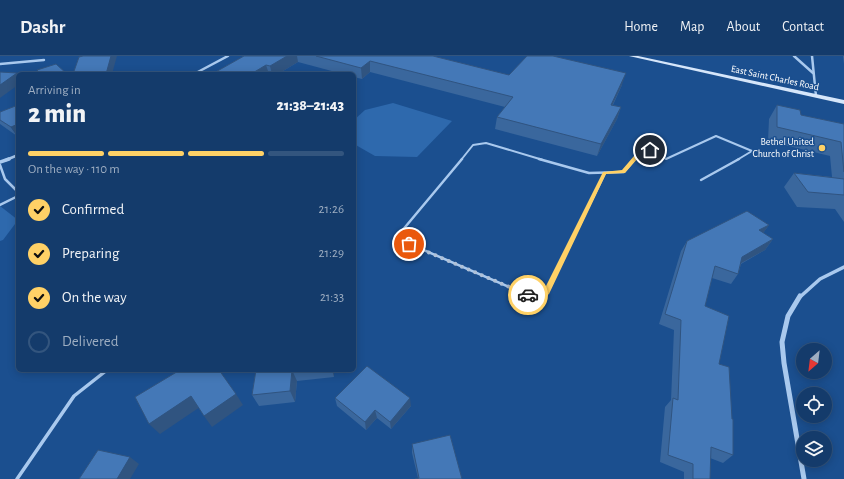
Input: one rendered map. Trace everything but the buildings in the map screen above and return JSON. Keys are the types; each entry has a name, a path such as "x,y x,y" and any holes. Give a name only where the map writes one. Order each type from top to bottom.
{"main road":[{"name":"East Saint Charles Road","path":"631,56 844,102"}],"street":[{"path":"198,72 228,56"},
{"path":"794,56 813,72"},
{"path":"812,56 816,96"},
{"path":"0,64 44,60"},
{"path":"0,164 16,156"},
{"path":"804,479 785,373 782,343 785,324 788,314 796,300 805,290 817,280 844,267"}],"lane":[{"path":"666,159 716,136 752,151 701,180"},
{"path":"604,173 547,292 540,298 529,296 396,238 473,145 486,143 589,173 624,172 636,157 650,150"},
{"path":"0,164 5,179 16,190"},
{"path":"0,205 16,197"},
{"path":"17,479 74,396 104,372"}],"shaded area":[{"path":"393,103 452,121 417,157 375,156 356,145 356,118 365,110"},
{"path":"0,206 16,218 16,223 3,240 0,241"}],"way so far":[{"path":"409,244 528,295"}],"place":[{"name":"Bethel United Church of Christ","path":"822,148"}],"route":[{"path":"528,295 540,298 547,292 604,173 624,172 636,157 650,150"}]}
